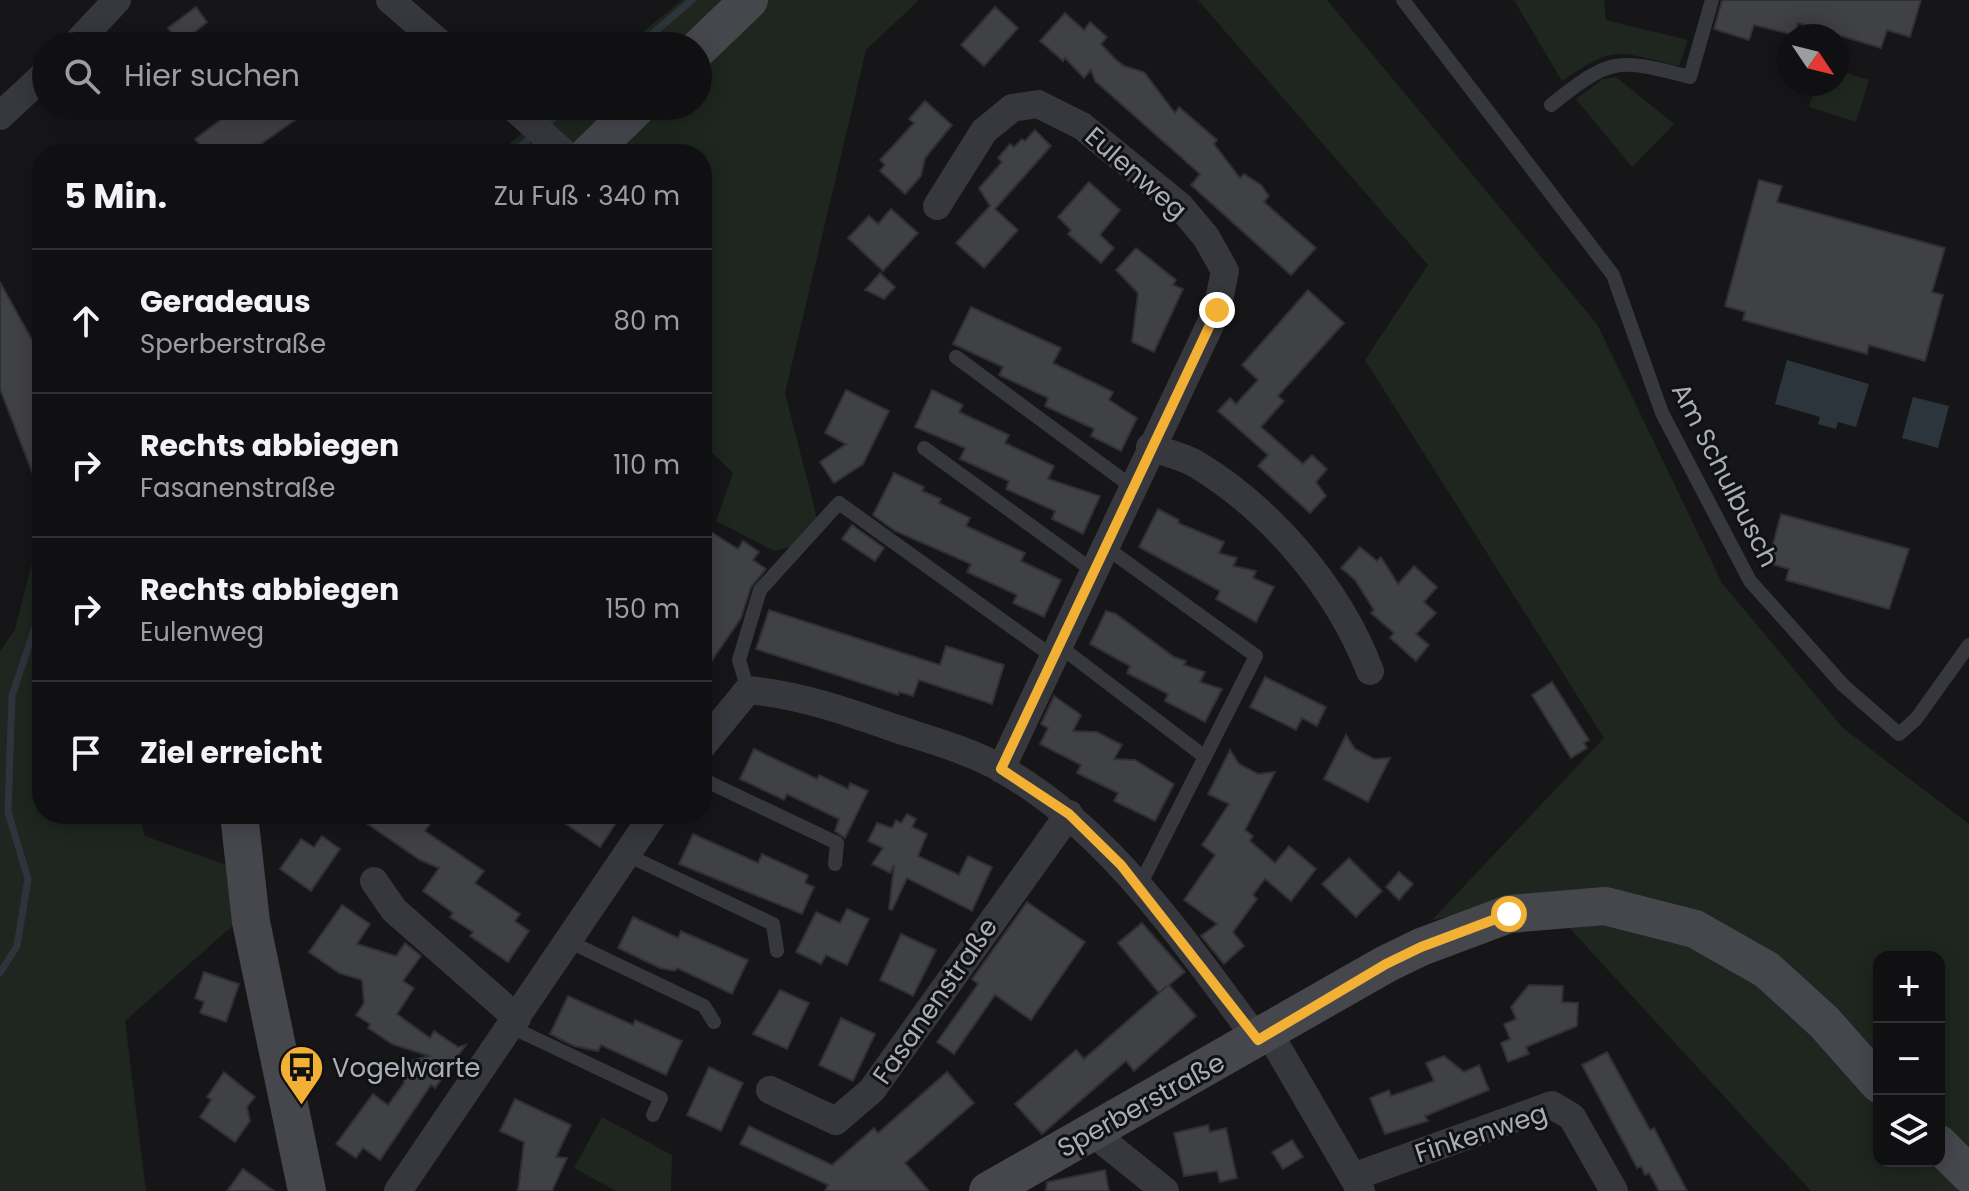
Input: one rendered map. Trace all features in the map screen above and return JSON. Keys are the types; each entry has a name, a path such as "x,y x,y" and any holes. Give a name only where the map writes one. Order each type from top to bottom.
{"street":[{"path":"87,32 117,0"},
{"path":"390,0 427,32"},
{"path":"712,36 749,0"},
{"path":"0,116 32,86"},
{"name":"Eulenweg","path":"937,206 984,131 1012,108 1038,104 1082,126 1180,206 1206,237 1225,271 1217,310 1131,486 1001,769"},
{"path":"527,120 554,144"},
{"path":"599,144 624,120"},
{"path":"1150,447 1193,462 1248,502 1303,559 1354,629 1370,671"},
{"path":"712,734 748,690 784,694 834,707 1001,769 1069,814 1140,885 1263,1036 1357,1184"},
{"name":"Fasanenstraße","path":"770,1090 836,1121 872,1090 1069,814"},
{"path":"240,824 251,922 307,1191"},
{"path":"398,1191 647,824"},
{"path":"374,881 394,910 514,1022"},
{"name":"Sperberstraße","path":"988,1191 1421,947 1509,914 1605,906 1695,929 1767,970 1824,1022 1873,1077"},
{"name":"Finkenweg","path":"1357,1184 1552,1105 1572,1117 1614,1191"},
{"path":"1093,1133 1165,1191"},
{"path":"1945,1150 1969,1174"}],"lane":[{"name":"Am Schulbusch","path":"1403,0 1613,275 1662,413 1750,581 1812,653 1899,734 1916,719 1969,645"},
{"path":"1551,105 1592,72 1610,65 1642,65 1690,77 1712,0"},
{"path":"956,357 1131,486"},
{"path":"924,448 1256,656 1140,885"},
{"path":"748,690 739,660 760,590 839,503 1205,757"},
{"path":"712,784 837,843 835,864"},
{"path":"627,855 773,924 777,951"},
{"path":"568,941 704,1006 714,1022"},
{"path":"514,1022 661,1098 653,1115"}],"shaded area":[{"path":"682,0 919,0 866,50 785,393 818,522 790,547 774,551 716,521 733,473 712,453 712,144 509,144 538,120 712,120 712,32 643,32"},
{"path":"1198,0 1327,0 1597,324 1722,583 1843,728 1969,824 1969,1191 1811,1191 1541,897 1432,920 1604,738 1365,360 1428,265"},
{"path":"1514,0 1604,0 1606,20 1688,40 1679,66 1618,54 1595,61 1562,81"},
{"path":"1849,74 1869,80 1856,122 1809,107 1812,96 1849,96"},
{"path":"1616,77 1674,124 1632,167 1576,99 1603,79"},
{"path":"1787,360 1869,384 1856,427 1838,422 1836,429 1818,424 1820,417 1775,404"},
{"path":"1913,397 1949,406 1938,448 1902,438"},
{"path":"32,564 32,824 142,824 145,836 226,865 238,921 125,1021 146,1191 0,1191 0,652 15,629"},
{"path":"602,1117 672,1155 671,1191 616,1191 574,1168"}],"building":[{"path":"1722,0 1921,0 1910,37 1887,30 1881,48 1849,38 1849,24 1777,24 1777,31 1754,25 1749,40 1714,29"},
{"path":"196,7 207,22 195,32 171,32 168,28"},
{"path":"995,7 1018,28 984,66 961,45"},
{"path":"1065,13 1084,30 1090,22 1107,37 1101,44 1115,59 1124,66 1144,72 1175,113 1179,107 1217,140 1214,144 1240,178 1244,174 1261,185 1269,196 1264,202 1316,248 1291,275 1191,185 1200,174 1095,81 1091,70 1084,78 1065,58 1063,61 1040,41"},
{"path":"925,101 952,125 925,158 921,176 905,194 880,171 885,165 880,160 914,123 909,119"},
{"path":"220,120 295,120 261,144 199,144 195,139"},
{"path":"1035,130 1051,146 995,209 1018,230 984,268 956,243 990,206 979,188 1002,162 998,158 1010,144 1014,147 1022,139 1025,141"},
{"path":"1759,180 1782,186 1777,202 1945,248 1932,292 1943,295 1925,361 1869,345 1867,354 1743,320 1745,312 1725,306"},
{"path":"1089,182 1120,210 1100,235 1114,248 1101,263 1068,234 1071,230 1058,217"},
{"path":"891,209 918,233 883,271 848,238 869,216 878,224"},
{"path":"1136,248 1176,280 1173,285 1183,289 1154,352 1132,342 1138,293 1116,270"},
{"path":"880,273 895,287 884,299 865,290"},
{"path":"0,282 32,340 32,472 0,389"},
{"path":"1308,290 1344,323 1278,396 1284,401 1261,427 1303,464 1312,455 1327,469 1316,482 1326,496 1310,513 1258,466 1268,455 1218,411 1230,398 1236,404 1258,380 1242,365"},
{"path":"971,307 1061,348 1053,363 1113,392 1109,400 1137,418 1121,451 1091,436 1094,429 1045,406 1048,398 999,375 1003,367 953,344"},
{"path":"846,390 889,411 863,464 834,483 820,462 846,444 825,433"},
{"path":"932,390 963,405 959,412 1009,435 1005,443 1054,466 1048,479 1100,496 1083,534 1052,519 1055,511 1006,489 1009,481 960,459 965,448 915,427"},
{"path":"894,473 924,487 922,491 941,499 939,503 970,518 966,526 1025,553 1021,561 1061,580 1044,617 1013,603 1017,595 967,572 971,564 895,531 873,515"},
{"path":"1158,509 1179,520 1178,523 1224,542 1219,553 1237,558 1233,566 1256,571 1253,578 1274,587 1256,622 1216,599 1220,591 1139,547"},
{"path":"1781,514 1909,549 1889,609 1786,580 1789,569 1768,563"},
{"path":"852,525 884,548 875,561 842,539"},
{"path":"712,532 738,549 743,541 759,552 753,560 766,569 751,587 741,618 712,660"},
{"path":"1360,547 1377,561 1381,557 1398,584 1414,566 1437,587 1424,602 1436,613 1416,634 1429,645 1416,661 1390,638 1394,633 1371,613 1374,610 1355,580 1341,568"},
{"path":"769,610 940,665 946,646 1004,665 992,704 919,680 913,696 899,692 898,695 756,649"},
{"path":"1106,611 1116,614 1174,657 1186,661 1184,665 1205,672 1200,682 1222,689 1205,722 1165,701 1168,694 1127,673 1130,666 1090,644"},
{"path":"1265,677 1326,707 1317,726 1302,718 1296,730 1250,707"},
{"path":"1552,682 1589,740 1584,743 1587,748 1571,758 1532,695"},
{"path":"1054,696 1081,715 1073,731 1097,732 1122,745 1114,759 1135,760 1174,784 1155,821 1114,801 1118,793 1077,773 1081,765 1040,744 1048,728 1041,724"},
{"path":"1346,735 1355,749 1374,759 1390,758 1368,802 1324,779"},
{"path":"754,749 817,779 819,775 848,789 850,783 868,791 845,838 835,831 839,819 787,794 784,800 740,779"},
{"path":"1230,750 1239,764 1258,774 1275,772 1245,830 1253,836 1250,841 1275,863 1289,846 1316,869 1291,901 1265,879 1253,895 1257,899 1233,932 1244,946 1224,964 1201,936 1217,924 1184,900 1215,855 1202,845 1229,804 1208,794"},
{"path":"907,814 916,819 912,827 927,834 918,856 959,875 968,856 992,867 972,911 907,878 892,910 889,909 894,865 890,873 872,864 883,848 868,841 877,823 892,828 896,820 901,823"},
{"path":"368,824 430,824 425,831 484,871 475,883 520,914 515,921 529,931 508,962 470,936 473,932 450,917 453,913 423,891 439,868 420,860"},
{"path":"566,824 615,824 600,847"},
{"path":"693,834 758,863 762,854 808,875 805,883 814,887 802,914 679,864"},
{"path":"322,836 340,849 311,891 280,869 301,839 314,847"},
{"path":"1349,858 1382,891 1356,917 1322,884"},
{"path":"1399,872 1413,884 1399,900 1386,887"},
{"path":"1027,902 1085,942 1031,1020 995,995 954,1054 937,1042 978,984 972,979"},
{"path":"342,905 370,924 357,944 396,956 405,943 421,956 403,981 414,988 397,1014 430,1038 434,1031 458,1047 466,1045 457,1057 465,1062 462,1066 453,1063 435,1088 431,1085 380,1160 363,1148 356,1158 336,1144 373,1094 388,1105 404,1083 403,1063 429,1056 392,1044 368,1028 370,1024 356,1015 364,1003 362,980 339,973 309,952"},
{"path":"847,909 869,919 847,965 826,955 821,964 796,952 816,912 840,923"},
{"path":"633,917 678,938 681,931 748,960 732,994 677,968 675,971 660,968 618,948"},
{"path":"1142,923 1185,972 1169,985 1196,1016 1134,1071 1126,1061 1042,1134 1015,1104 1076,1050 1084,1059 1167,986 1159,993 1118,943"},
{"path":"901,934 936,950 913,996 880,980"},
{"path":"204,972 239,984 226,1022 200,1013 204,1002 195,998"},
{"path":"1529,985 1563,986 1562,1002 1578,1003 1577,1026 1526,1047 1529,1054 1508,1062 1501,1043 1510,1039 1504,1024 1516,1019 1511,1007"},
{"path":"780,990 809,1003 787,1049 753,1034"},
{"path":"568,996 633,1025 635,1020 682,1041 666,1075 601,1045 598,1051 574,1046 550,1034"},
{"path":"841,1018 875,1034 853,1081 819,1065"},
{"path":"1607,1052 1650,1130 1654,1128 1687,1191 1659,1191 1649,1173 1645,1175 1641,1166 1637,1168 1582,1065"},
{"path":"1444,1056 1464,1072 1479,1065 1489,1090 1425,1116 1428,1121 1385,1134 1370,1098 1389,1090 1391,1096 1434,1081 1426,1063"},
{"path":"709,1067 743,1083 721,1131 687,1115"},
{"path":"224,1072 255,1097 247,1107 250,1121 235,1142 200,1117 211,1100 207,1097"},
{"path":"947,1072 974,1103 905,1163 929,1191 825,1191 828,1185 740,1144 749,1126 832,1165 874,1128 878,1133"},
{"path":"515,1099 571,1125 556,1157 567,1158 552,1191 518,1191 524,1142 500,1131"},
{"path":"1208,1125 1210,1132 1226,1128 1237,1178 1220,1182 1217,1171 1184,1176 1174,1133"},
{"path":"1292,1140 1303,1157 1283,1169 1272,1152"},
{"path":"243,1169 274,1191 227,1191"},
{"path":"1105,1170 1109,1191 1046,1191 1047,1182"}],"waterway":[{"path":"654,32 692,0"},
{"path":"543,127 551,120"},
{"path":"523,144 534,135"},
{"path":"0,973 17,946 28,879 8,812 12,696 32,636"}],"place":[{"name":"Vogelwarte","path":"301,1107"}],"route":[{"path":"1217,310 1001,769 1069,814 1140,885 1258,1040 1386,964 1421,947 1509,914"}]}
